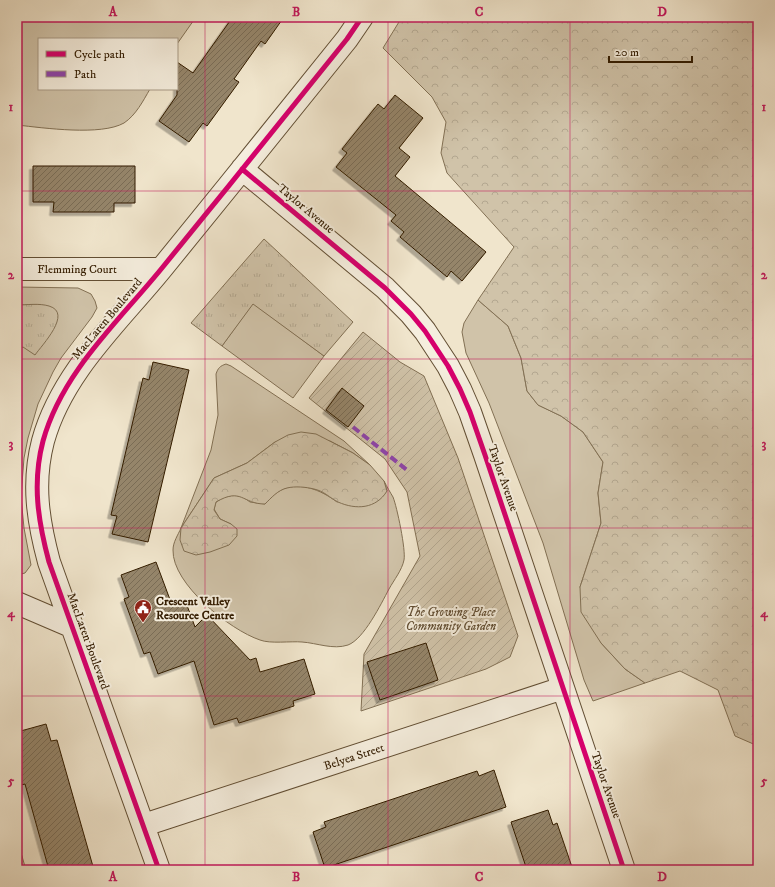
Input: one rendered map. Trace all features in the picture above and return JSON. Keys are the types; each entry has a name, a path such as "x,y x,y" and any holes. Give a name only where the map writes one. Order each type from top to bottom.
{"street":[{"name":"MacLaren Boulevard","path":"159,870 50,562 43,537 37,506 37,481 43,440 55,409 73,375 161,269 347,39 362,17"},
{"name":"Taylor Avenue","path":"242,169 385,288 412,314 448,366 470,412 624,870"},
{"name":"Flemming Court","path":"17,269 161,269"},
{"path":"17,603 73,627"},
{"name":"Belyea Street","path":"144,825 563,688"}],"green space":[{"path":"17,17 196,17 178,43 178,38 38,38 38,90 149,90 136,112 124,123 114,127 72,130 17,125"},
{"path":"402,17 758,17 758,746 735,736 718,690 680,671 645,683 625,669 601,643 581,612 580,587 601,523 598,493 603,462 583,432 561,416 538,405 527,391 521,358 508,326 478,300 514,247 447,173 441,153 446,122 432,97 383,48"},
{"path":"264,239 353,322 324,356 253,304 222,346 191,323"},
{"path":"17,287 78,288 91,294 97,308 92,317 61,358 38,404 24,458 21,497 24,528 31,565 25,573 17,575 17,349 23,347 41,305 17,305"},
{"path":"478,300 508,326 521,358 527,391 538,405 561,416 583,432 603,462 598,493 601,523 580,587 601,643 625,669 645,683 593,701 584,680 543,543 489,403 466,353 462,332 464,323"},
{"path":"253,303 324,356 293,398 222,346"},
{"path":"17,305 45,305 56,310 58,315 54,329 35,355 23,347 17,349"},
{"name":"The Growing Place Community Garden","path":"363,332 400,362 424,376 458,458 518,636 510,657 486,669 361,711 364,654 420,556 407,492 385,459 309,398"},
{"path":"226,364 344,441 370,465 353,453 330,441 275,442 247,463 214,478 181,528 211,450 218,415 216,374 222,366"},
{"path":"301,432 316,434 353,453 370,465 384,481 387,491 377,501 359,507 345,505 318,490 300,487 290,487 281,490 265,504 251,502 242,497 231,496 216,502 214,510 220,519 231,524 237,529 237,536 229,545 210,552 196,555 184,551 180,540 181,528 214,478 247,463 275,442 288,435"},
{"path":"384,481 393,497 397,510 404,560 400,571 372,620 360,636 348,645 337,647 302,642 264,641 248,635 219,616 192,591 182,577 175,563 173,547 181,528 231,524 220,519 214,509 216,502 224,497 234,495 243,497 250,502 265,504 279,491 294,486 301,486 317,490 337,502 387,491"},
{"path":"17,839 26,870 17,870"}],"building":[{"path":"230,17 284,17 265,44 261,41 234,79 239,82 207,126 203,123 189,142 159,121 177,95 178,63 193,73 232,18"},
{"path":"395,95 423,118 399,148 410,157 395,176 486,252 462,281 451,271 447,277 400,237 404,232 391,221 396,215 336,167 347,153 342,149 378,104 384,109"},
{"path":"33,166 135,166 135,203 114,203 114,212 53,212 54,202 33,202"},
{"path":"153,362 189,370 148,542 112,534 117,516 111,515 143,378 149,380"},
{"path":"342,388 364,406 348,427 326,410"},
{"path":"156,562 172,605 185,600 195,627 207,615 250,660 256,658 260,672 304,659 315,694 293,701 294,706 239,723 237,718 214,725 194,661 158,674 150,652 144,654 124,599 129,597 121,575"},
{"path":"426,643 438,680 380,700 367,662"},
{"path":"46,724 51,741 57,740 94,870 49,870 25,784 17,786 17,732"},
{"path":"494,770 506,807 325,868 313,832 326,827 324,822 477,771 479,776"},
{"path":"548,810 553,825 557,823 573,870 527,870 511,822"}],"marked path":[{"path":"353,427 407,470"}],"cycle path":[{"path":"159,870 49,562 39,517 37,487 43,441 52,416 64,392 94,348 162,268 347,39 362,17"},
{"path":"242,169 385,288 411,314 425,331 448,366 470,412 624,870"}],"place":[{"name":"Crescent Valley Resource Centre","path":"143,623"}]}
